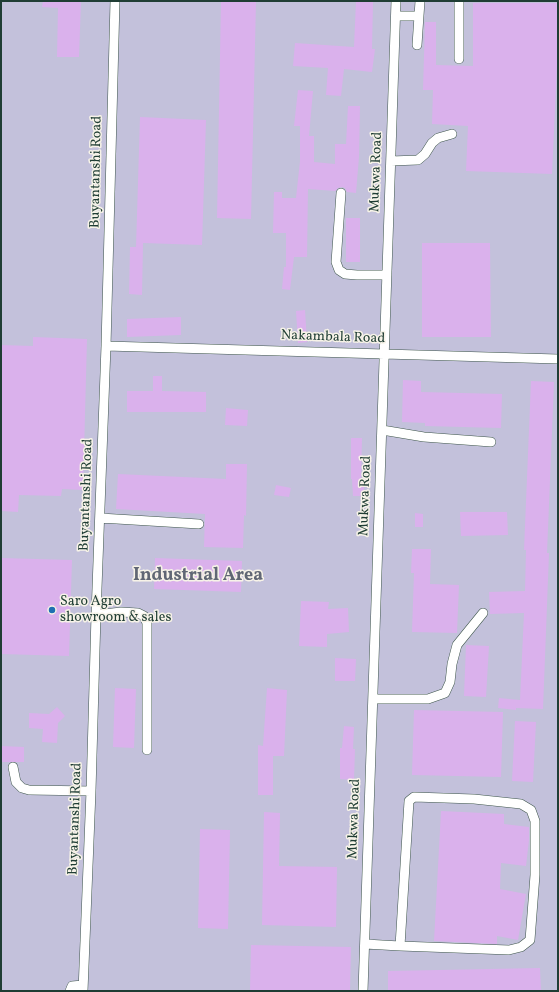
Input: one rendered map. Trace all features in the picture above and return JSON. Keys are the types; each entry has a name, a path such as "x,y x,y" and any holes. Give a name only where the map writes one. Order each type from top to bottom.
{"street":[{"name":"Buyantanshi Road","path":"83,988 106,346 115,1"},
{"name":"Mukwa Road","path":"363,991 396,1"},
{"path":"417,45 420,1"},
{"path":"459,59 460,1"},
{"path":"396,16 419,16"},
{"path":"391,162 418,160 438,138 452,134"},
{"path":"341,193 336,262 339,270 345,274 387,276"},
{"name":"Nakambala Road","path":"106,346 558,359"},
{"path":"382,430 424,437 491,442"},
{"path":"100,518 199,524"},
{"path":"96,615 121,612 138,612 144,616 148,623 147,750"},
{"path":"373,699 428,699 445,693 450,682 452,664 457,645 484,613"},
{"path":"12,767 16,782 22,788 29,790 91,791"},
{"path":"365,944 400,946 509,950 521,947 530,940 535,875 535,820 531,810 521,804 474,799 414,796 409,801 400,946"},
{"path":"70,991 72,986 83,988"}],"shaded area":[{"path":"1,1 558,1 558,991 1,991"}],"building":[{"path":"43,1 81,1 79,57 57,57 58,8 42,7"},
{"path":"221,1 256,1 251,219 217,218"},
{"path":"356,1 373,1 372,49 375,49 372,72 344,69 341,96 326,95 328,68 293,66 295,43 354,47"},
{"path":"473,3 558,3 558,65 552,174 466,171 468,126 432,124 433,90 423,90 425,22 436,22 436,65 473,66"},
{"path":"298,90 313,91 309,136 314,136 314,162 335,164 335,144 346,144 348,106 360,106 359,157 356,193 347,192 345,188 342,187 335,191 308,189 307,257 294,257 290,290 282,289 284,267 286,267 286,233 273,233 274,192 282,192 282,198 296,198 300,161 300,126 294,126"},
{"path":"140,117 206,120 202,245 143,243 142,295 129,294 130,247 136,247"},
{"path":"346,218 360,218 360,262 346,262"},
{"path":"422,243 490,243 491,337 422,337"},
{"path":"305,310 307,342 298,343 296,311"},
{"path":"181,317 181,335 127,337 127,319"},
{"path":"33,337 87,339 83,490 62,489 61,496 19,495 18,512 1,511 1,345 33,346"},
{"path":"153,376 162,376 162,391 206,392 206,412 127,412 127,391 153,391"},
{"path":"403,380 421,381 421,392 502,394 501,428 425,426 425,423 402,422"},
{"path":"531,381 554,382 547,553 549,553 543,709 516,708 516,710 498,708 499,698 520,700 524,613 490,614 489,592 525,591 526,550 524,550"},
{"path":"226,408 248,410 247,426 225,425"},
{"path":"351,438 362,438 361,481 364,481 364,496 353,496 351,479"},
{"path":"226,464 247,464 246,516 244,515 243,548 204,547 205,514 116,509 118,474 226,479"},
{"path":"276,485 291,488 289,497 274,495"},
{"path":"460,512 507,512 508,535 461,536"},
{"path":"415,513 423,514 423,527 415,527"},
{"path":"412,549 431,549 430,584 459,585 457,633 412,632 414,573 411,573"},
{"path":"1,558 72,560 69,656 1,654"},
{"path":"155,558 242,561 241,592 154,589"},
{"path":"301,601 329,602 328,609 348,608 349,632 327,634 327,647 299,646"},
{"path":"466,645 489,646 486,697 464,696"},
{"path":"335,658 356,659 355,681 335,681"},
{"path":"115,688 136,689 134,748 113,747"},
{"path":"267,688 287,690 284,756 273,756 273,795 258,795 258,745 263,746"},
{"path":"57,707 65,716 58,723 57,743 42,742 43,729 29,728 29,713 49,714"},
{"path":"414,710 503,712 501,777 412,775"},
{"path":"515,721 536,722 533,782 512,781"},
{"path":"344,726 354,727 354,780 340,779 340,748 342,748"},
{"path":"1,746 24,747 24,762 1,762"},
{"path":"441,811 504,814 504,824 529,827 526,866 501,863 500,889 526,894 518,940 497,936 497,944 434,941"},
{"path":"264,812 280,813 279,866 337,867 336,927 262,925"},
{"path":"200,829 230,830 228,929 198,928"},
{"path":"251,945 351,947 350,991 250,991"},
{"path":"540,968 541,991 388,991 388,971"}],"place":[{"name":"Saro Agro showroom & sales","path":"52,610"}],"district":[{"name":"Industrial Area","path":"198,577"}]}
